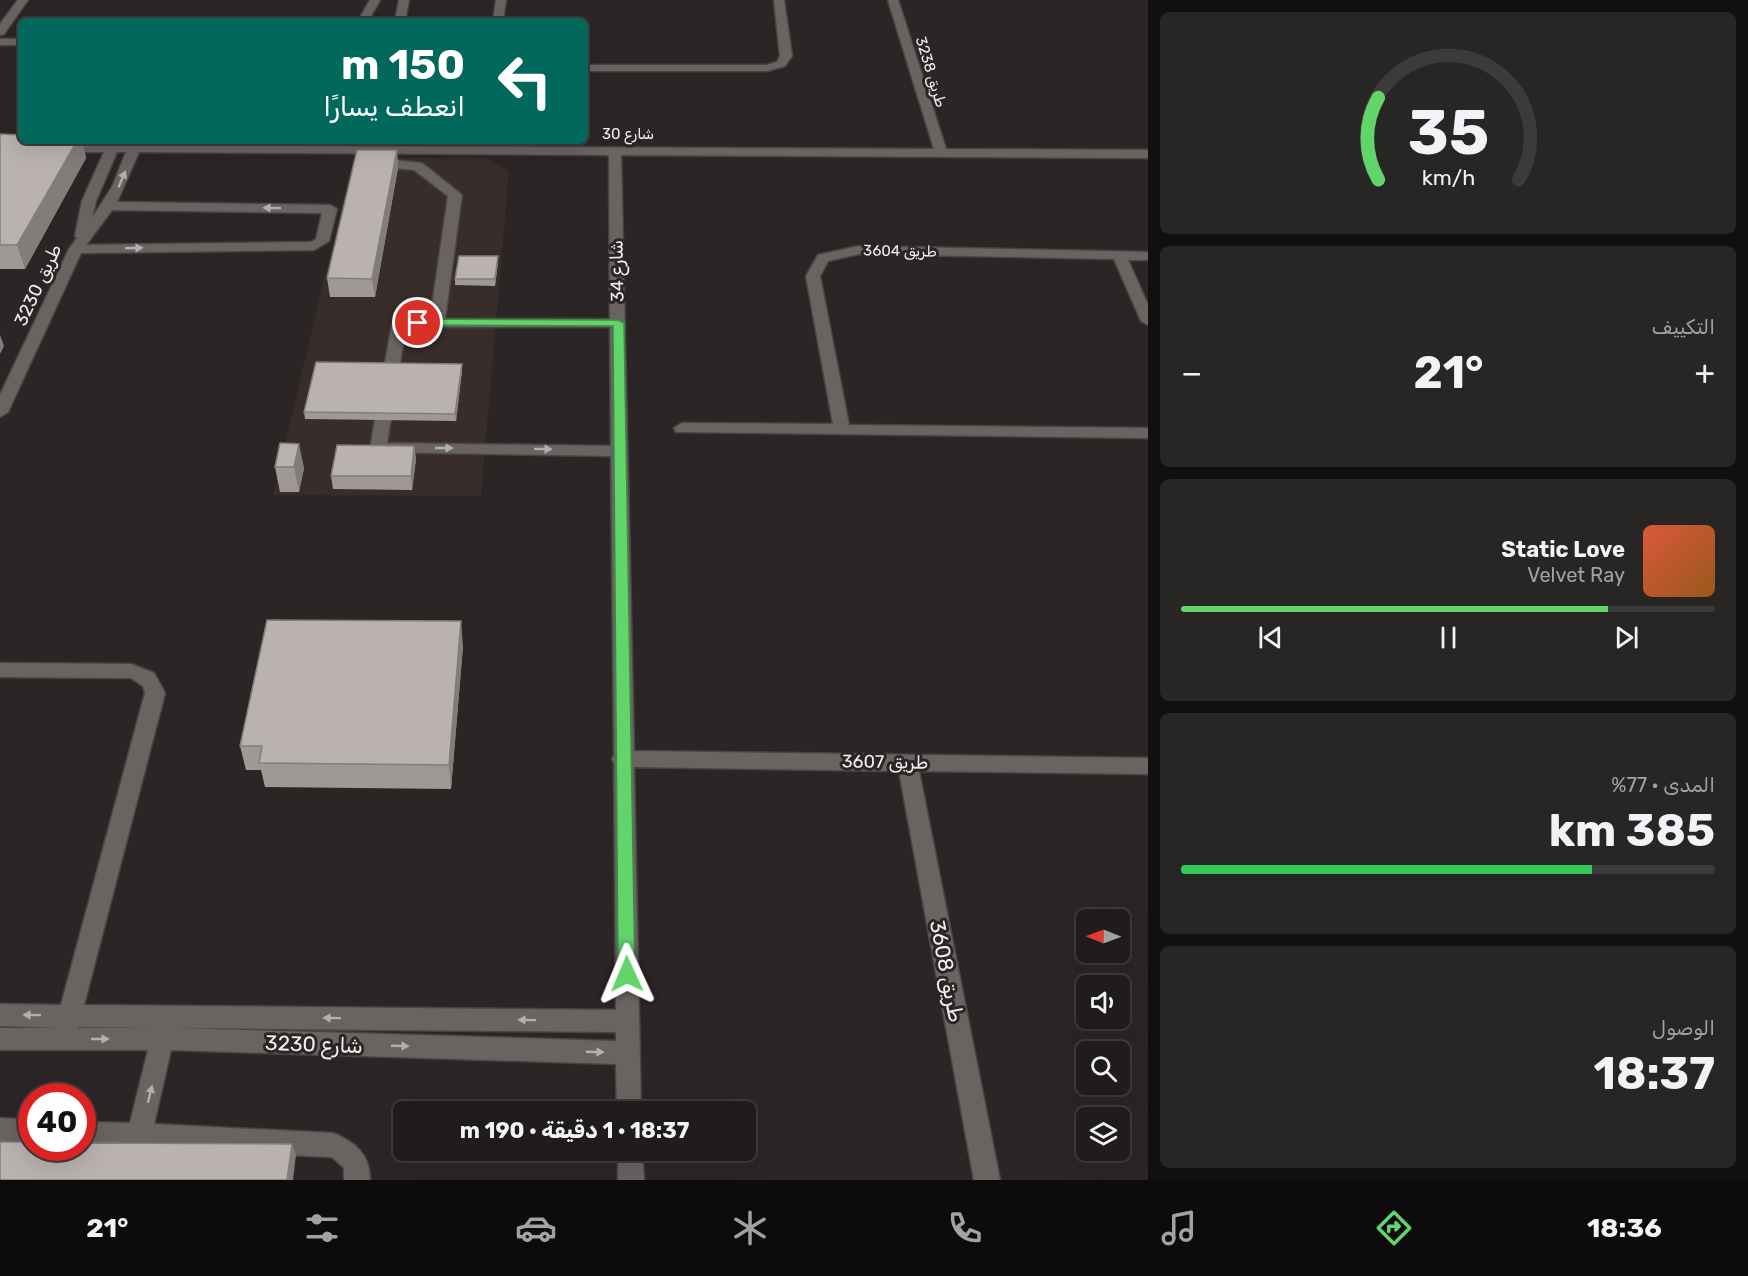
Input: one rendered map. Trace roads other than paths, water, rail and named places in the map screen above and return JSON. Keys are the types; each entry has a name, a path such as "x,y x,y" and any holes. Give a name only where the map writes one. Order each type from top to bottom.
{"street":[{"path":"0,32 23,0"},
{"path":"365,18 375,0"},
{"path":"401,18 404,0"},
{"path":"498,18 501,0"},
{"path":"588,68 767,68 781,64 786,56 779,0"},
{"name":"طريق 3238","path":"893,0 941,152"},
{"path":"0,13 14,13"},
{"path":"0,42 18,42"},
{"name":"شارع 30","path":"45,148 134,148 180,145 371,146 615,151 1148,154"},
{"path":"371,146 374,162 407,163 417,166 453,192 456,199 437,323"},
{"name":"طريق 3230","path":"0,412 78,245 89,201 112,148"},
{"name":"طريق 3230","path":"78,245 108,206 119,187 134,148"},
{"name":"شارع 34","path":"615,151 621,451 622,759 629,1101"},
{"path":"78,245 314,246 322,241 330,209 108,206"},
{"name":"طريق 3604","path":"842,429 813,276 824,258 859,250 1148,256"},
{"path":"1119,256 1148,321"},
{"path":"618,323 399,323 378,448 621,451"},
{"path":"682,428 1148,433"},
{"path":"0,670 131,671 145,675 153,683 155,693 63,1039"},
{"name":"طريق 3607","path":"622,759 1148,766"},
{"name":"طريق 3608","path":"907,762 987,1180"},
{"name":"شارع 3230","path":"0,1015 70,1015 165,1028 628,1053"},
{"name":"شارع 3230","path":"0,1039 63,1039 165,1028 628,1021"},
{"path":"139,1136 165,1028"},
{"path":"0,1131 18,1132"},
{"path":"96,1134 333,1145 351,1155 356,1164 357,1180"},
{"path":"630,1161 631,1180"}]}
